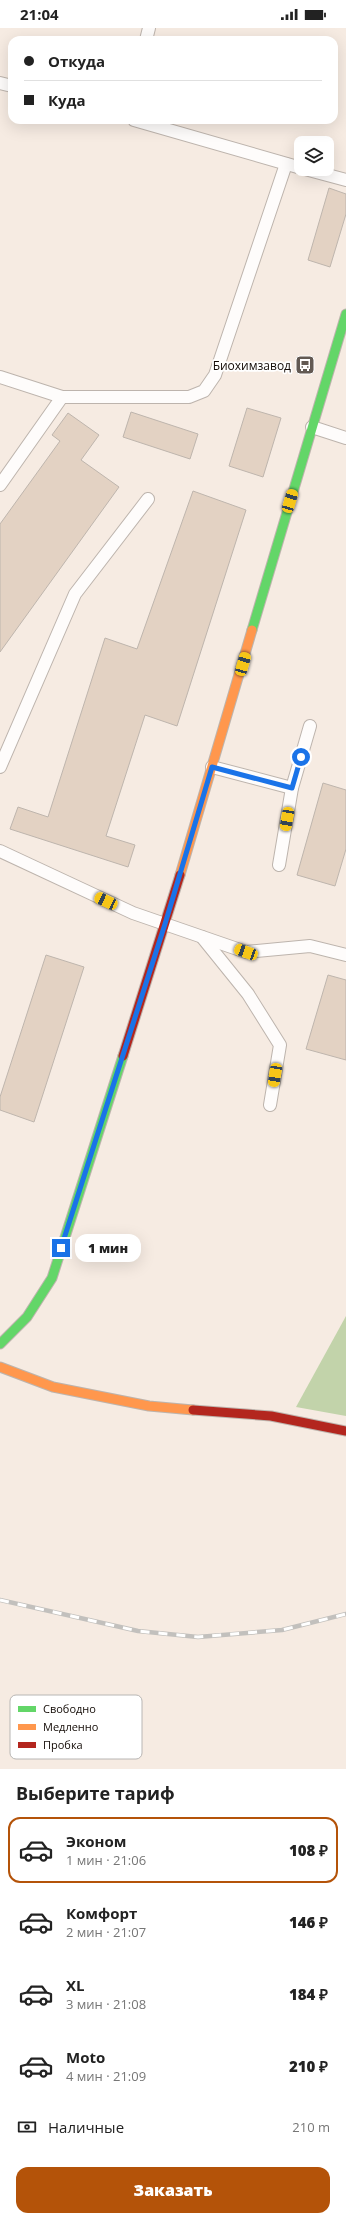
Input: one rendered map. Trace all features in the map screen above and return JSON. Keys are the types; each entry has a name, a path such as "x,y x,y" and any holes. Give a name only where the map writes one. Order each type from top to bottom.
{"main road":[{"path":"0,1344 27,1317 52,1278 165,924 346,314"},
{"path":"0,1368 53,1387 149,1406 272,1416 346,1431"}],"lane":[{"path":"148,124 294,166"},
{"path":"0,377 62,397 189,397 204,391 215,375 286,164"},
{"path":"331,176 346,180"},
{"path":"0,485 62,397"},
{"path":"312,427 346,438"},
{"path":"0,767 75,594 148,499"},
{"path":"279,866 292,788 310,726"},
{"path":"212,767 292,788"},
{"path":"0,851 133,913 246,952 310,946 346,956"},
{"path":"201,936 248,994 280,1045 270,1105"}],"green space":[{"path":"346,1316 346,1416 296,1407"}],"building":[{"path":"329,188 346,194 346,214 330,267 308,260"},
{"path":"247,408 281,418 263,477 229,466"},
{"path":"131,412 198,434 190,459 123,437"},
{"path":"68,413 99,435 81,460 119,487 0,652 0,524 60,441 52,435"},
{"path":"193,491 246,510 177,726 145,715 106,836 135,845 128,867 10,829 18,807 48,817 105,638 137,649"},
{"path":"323,783 346,790 346,849 335,886 297,875"},
{"path":"46,955 84,967 34,1122 0,1110 0,1097"},
{"path":"328,975 346,980 346,1060 306,1049"}],"railway":[{"path":"0,1600 138,1631 198,1637 282,1630 346,1614"}],"traffic: fast":[{"path":"252,630 346,314"},
{"path":"0,1344 27,1317 52,1278 123,1056"}],"traffic: slow":[{"path":"180,875 252,630"},
{"path":"0,1367 53,1387 149,1406 193,1410"}],"traffic: jam":[{"path":"123,1056 180,875"},
{"path":"193,1410 271,1416 346,1431"}],"place":[{"name":"Биохимзавод","path":"305,365"}],"route":[{"path":"61,1248 165,924 212,767 292,788 301,757"}]}
